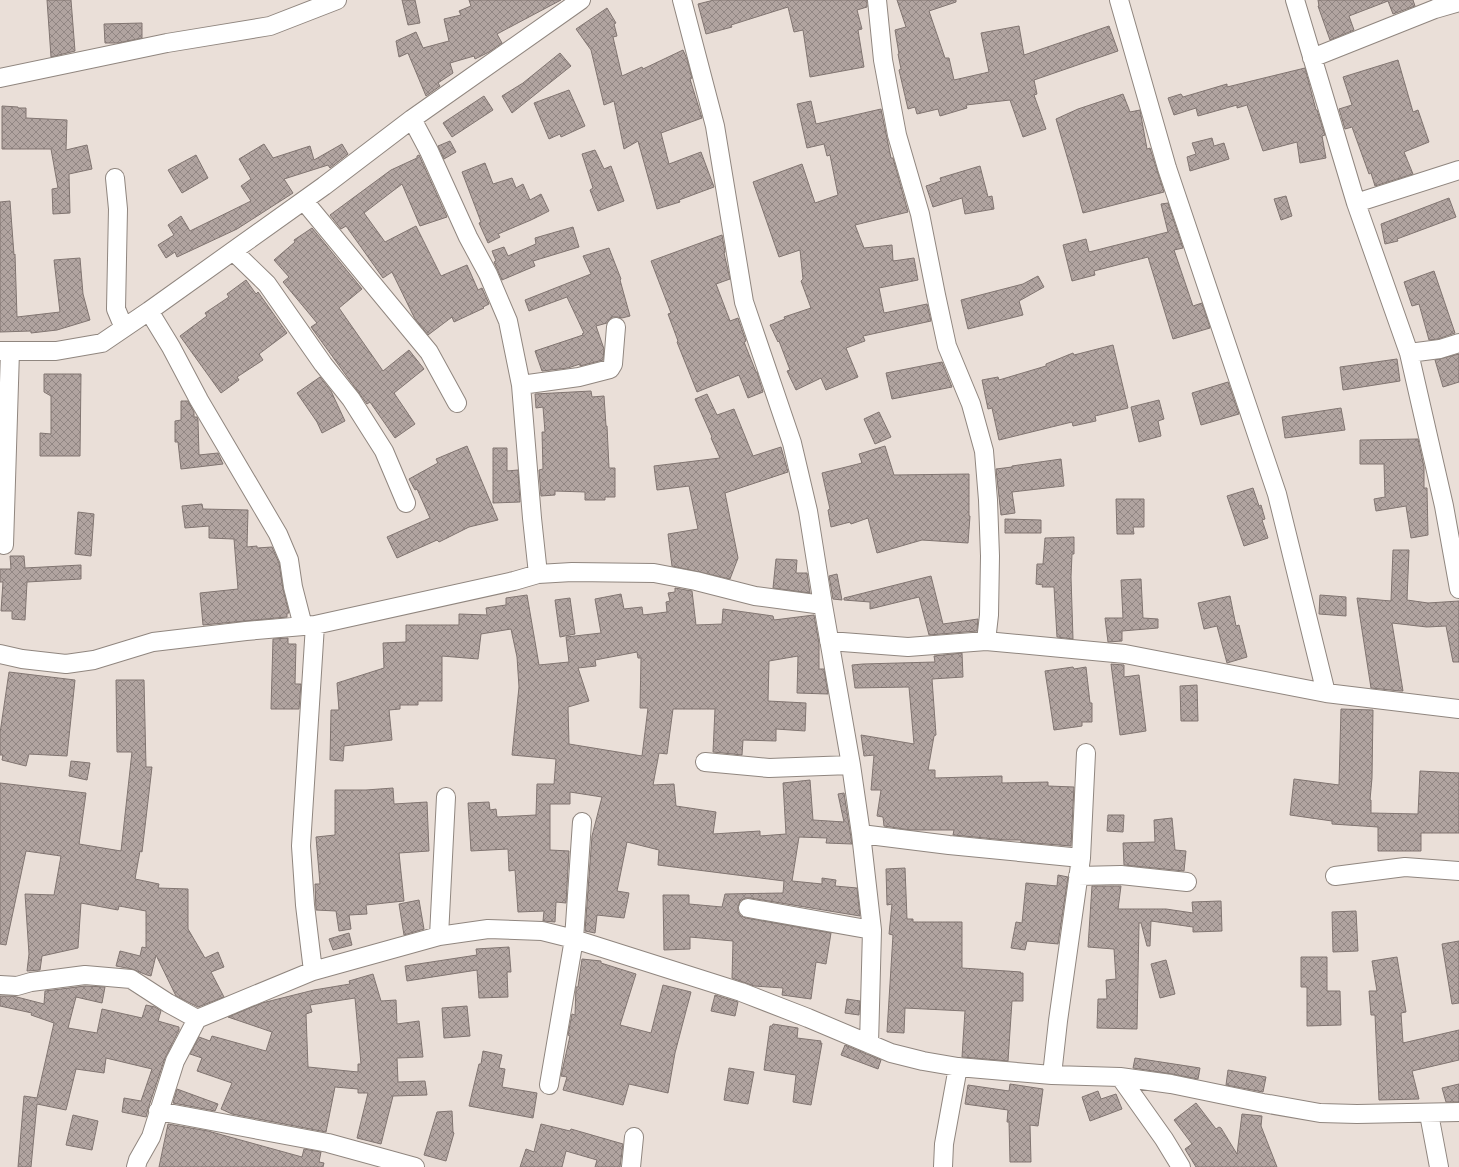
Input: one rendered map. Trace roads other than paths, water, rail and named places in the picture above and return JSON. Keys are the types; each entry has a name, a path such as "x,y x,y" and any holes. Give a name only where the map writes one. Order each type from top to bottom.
{"street":[{"path":"0,78 166,43 270,26 337,0"},
{"path":"4,545 5,351 56,351 102,343 304,201 565,5 581,0"},
{"path":"682,0 715,126 744,302 792,443 808,510 851,765 861,834 872,930 869,1044"},
{"path":"877,0 883,60 897,135 920,214 947,346 971,404 984,451 990,556 989,615 986,641"},
{"path":"1119,0 1167,168 1277,494 1326,693"},
{"path":"1295,0 1356,203 1409,353 1452,504 1459,589"},
{"path":"1312,58 1435,9 1459,2"},
{"path":"412,119 429,151 468,237 488,274 508,321 521,385 538,574"},
{"path":"1356,203 1459,170"},
{"path":"115,178 118,209 116,308 124,328"},
{"path":"304,201 429,352 457,403"},
{"path":"233,251 267,284 323,364 351,399 384,452 406,503"},
{"path":"149,311 172,347 199,400 278,534 289,560 293,587 309,626 301,846 305,905 314,971"},
{"path":"521,385 579,377 610,369 614,364 616,327"},
{"path":"1409,353 1440,349 1459,342"},
{"path":"0,654 22,659 66,664 94,660 153,642 246,631 309,626 514,581 538,574 572,572 654,573 696,581 755,596 823,605"},
{"path":"829,641 908,647 986,641 1124,654 1326,693 1459,709"},
{"path":"1052,1075 1058,1021 1081,858 1086,753"},
{"path":"705,762 769,768 851,765"},
{"path":"439,936 446,797"},
{"path":"549,1084 574,939 582,822"},
{"path":"861,834 949,845 1081,858"},
{"path":"1335,876 1405,867 1459,871"},
{"path":"1078,876 1121,875 1187,882"},
{"path":"748,908 872,930"},
{"path":"136,1167 138,1160 151,1137 175,1060 197,1019 314,971 439,936 488,929 542,931 574,939 741,992 891,1053 916,1060 958,1067 1052,1075 1120,1077 1171,1084 1262,1103 1320,1113 1429,1114 1459,1112"},
{"path":"0,985 17,986 32,982 85,975 131,979 168,1003 197,1019"},
{"path":"943,1167 944,1144 958,1067"},
{"path":"1120,1077 1164,1139 1181,1167"},
{"path":"158,1111 328,1143 415,1167"},
{"path":"1429,1114 1439,1167"},
{"path":"631,1167 634,1137"}]}
